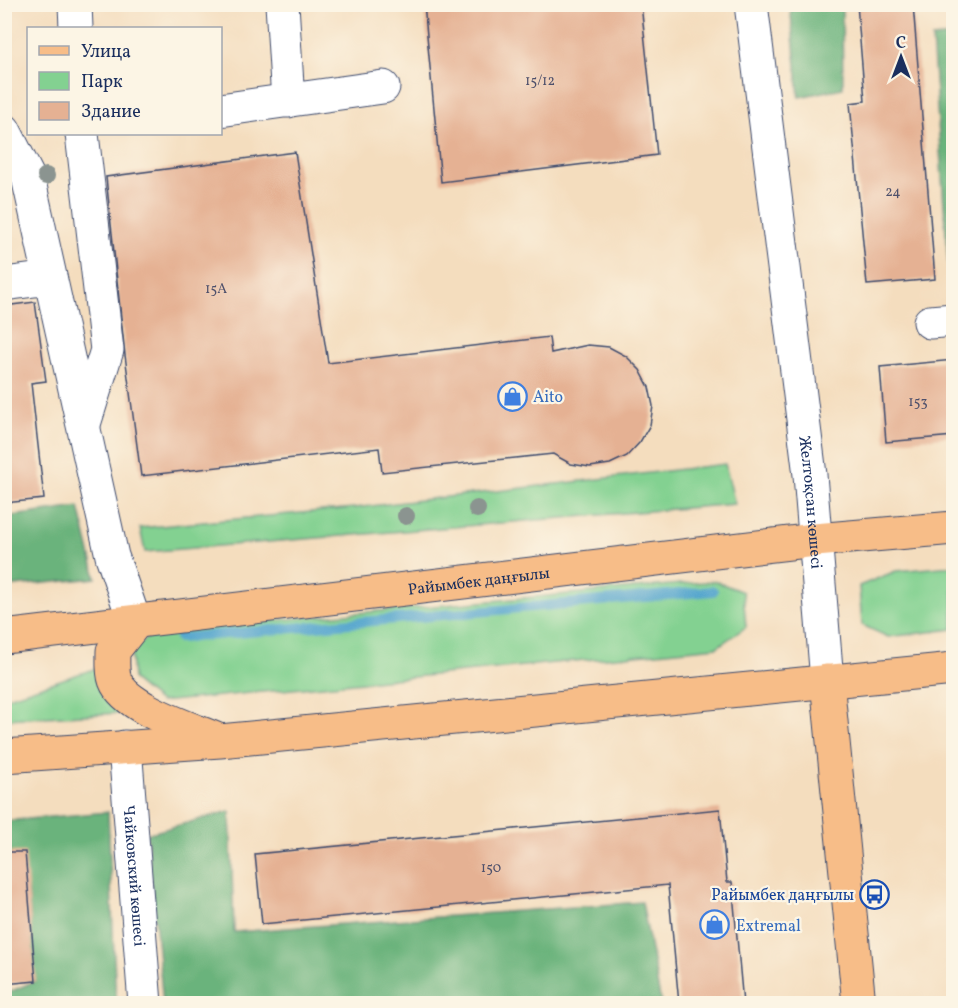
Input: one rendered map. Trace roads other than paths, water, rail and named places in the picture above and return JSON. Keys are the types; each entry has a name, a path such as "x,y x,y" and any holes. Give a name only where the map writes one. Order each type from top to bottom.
{"main road":[{"name":"Райымбек даңғылы","path":"4,637 815,540 954,528"},
{"path":"135,623 113,651 115,680 127,697 152,711 220,741"},
{"path":"4,756 220,741 954,669"},
{"name":"Желтоқсан көшесі","path":"827,681 859,1004"}],"street":[{"path":"75,4 76,27"},
{"path":"282,4 288,100"},
{"name":"Желтоқсан көшесі","path":"751,4 810,475 827,681"},
{"path":"222,110 383,87"},
{"path":"4,130 28,177 112,556 135,623"},
{"path":"82,135 107,350 83,427"},
{"path":"4,284 50,278"},
{"name":"Чайковский көшесі","path":"126,747 145,1004"}],"waterway":[{"path":"180,638 713,591"}],"place":[{"name":"Aito","path":"512,396"},
{"name":"Райымбек даңғылы","path":"875,894"},
{"name":"Extremal","path":"715,925"}]}
